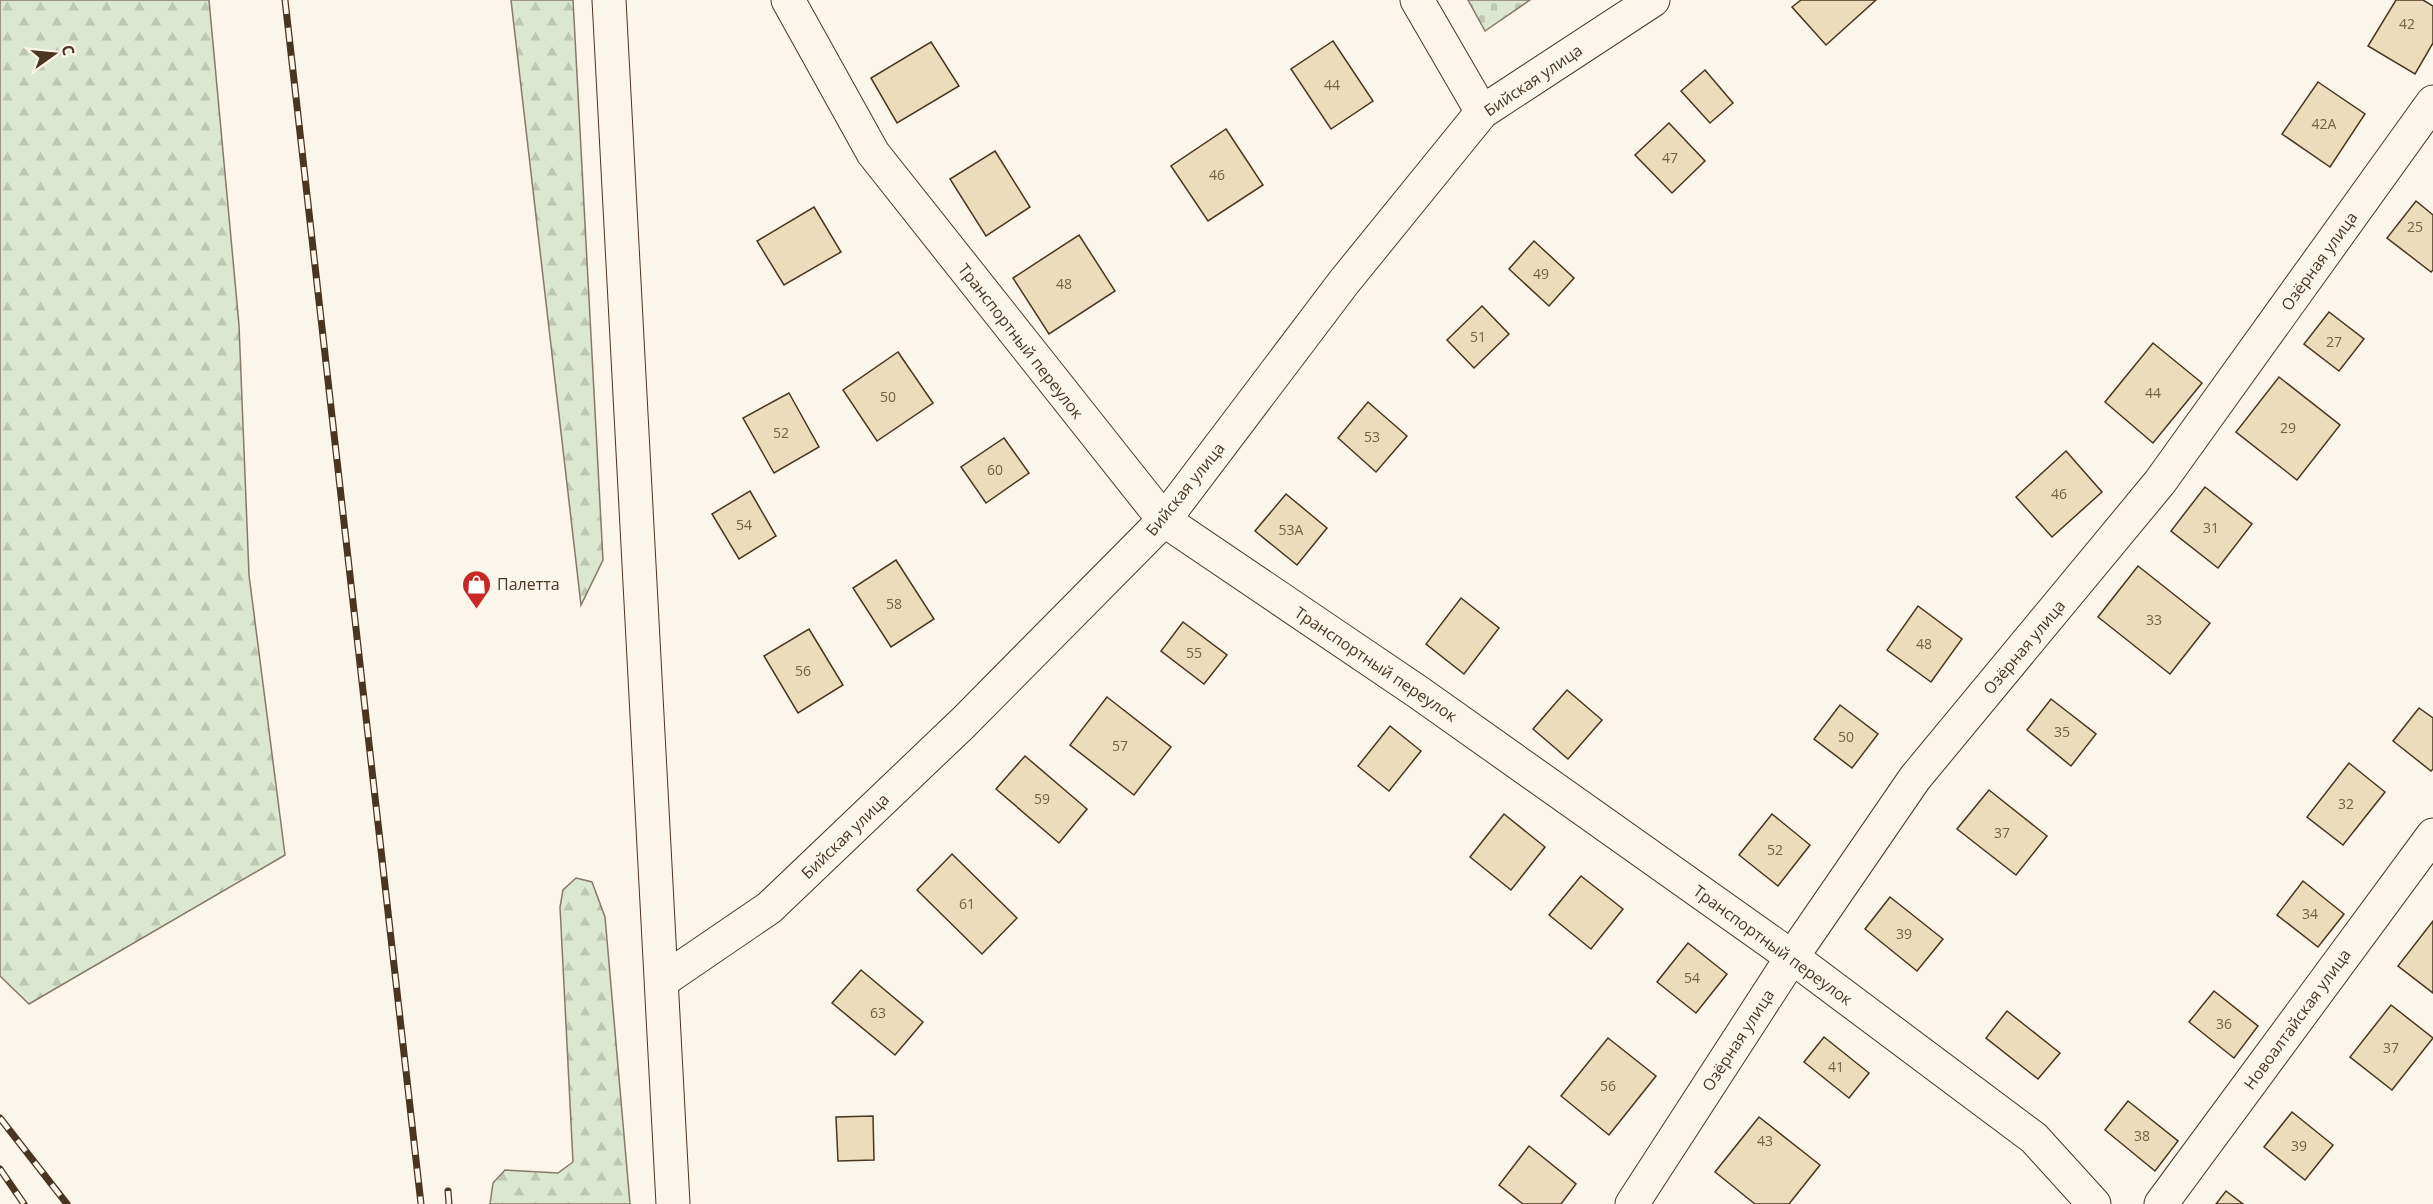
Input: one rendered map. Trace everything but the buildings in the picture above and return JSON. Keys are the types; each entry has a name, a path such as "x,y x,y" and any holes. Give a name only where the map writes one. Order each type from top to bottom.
{"street":[{"path":"609,0 673,1204"},
{"name":"Транспортный переулок","path":"789,0 873,153 1164,520 1418,692 1792,957 2034,1138 2094,1204"},
{"path":"1417,0 1482,112"},
{"name":"Бийская улица","path":"662,981 769,908 963,723 1164,520 1344,282 1482,112 1653,0"},
{"name":"Озёрная улица","path":"1632,1204 1792,957 1915,778 2160,482 2433,102"},
{"name":"Новоалтайская улица","path":"2161,1204 2433,835"}],"green space":[{"path":"0,0 209,0 239,325 249,575 285,855 29,1004 0,976"},
{"path":"511,0 573,0 603,560 581,605"},
{"path":"1468,0 1530,0 1485,31"},
{"path":"576,878 592,882 605,917 630,1204 490,1204 493,1183 505,1170 558,1173 573,1162 560,907 563,890"}],"railway":[{"path":"285,0 421,1204"},
{"path":"0,1118 67,1204"},
{"path":"0,1169 24,1204"},
{"path":"448,1191 449,1204"}],"place":[{"name":"Палетта","path":"476,610"}]}
